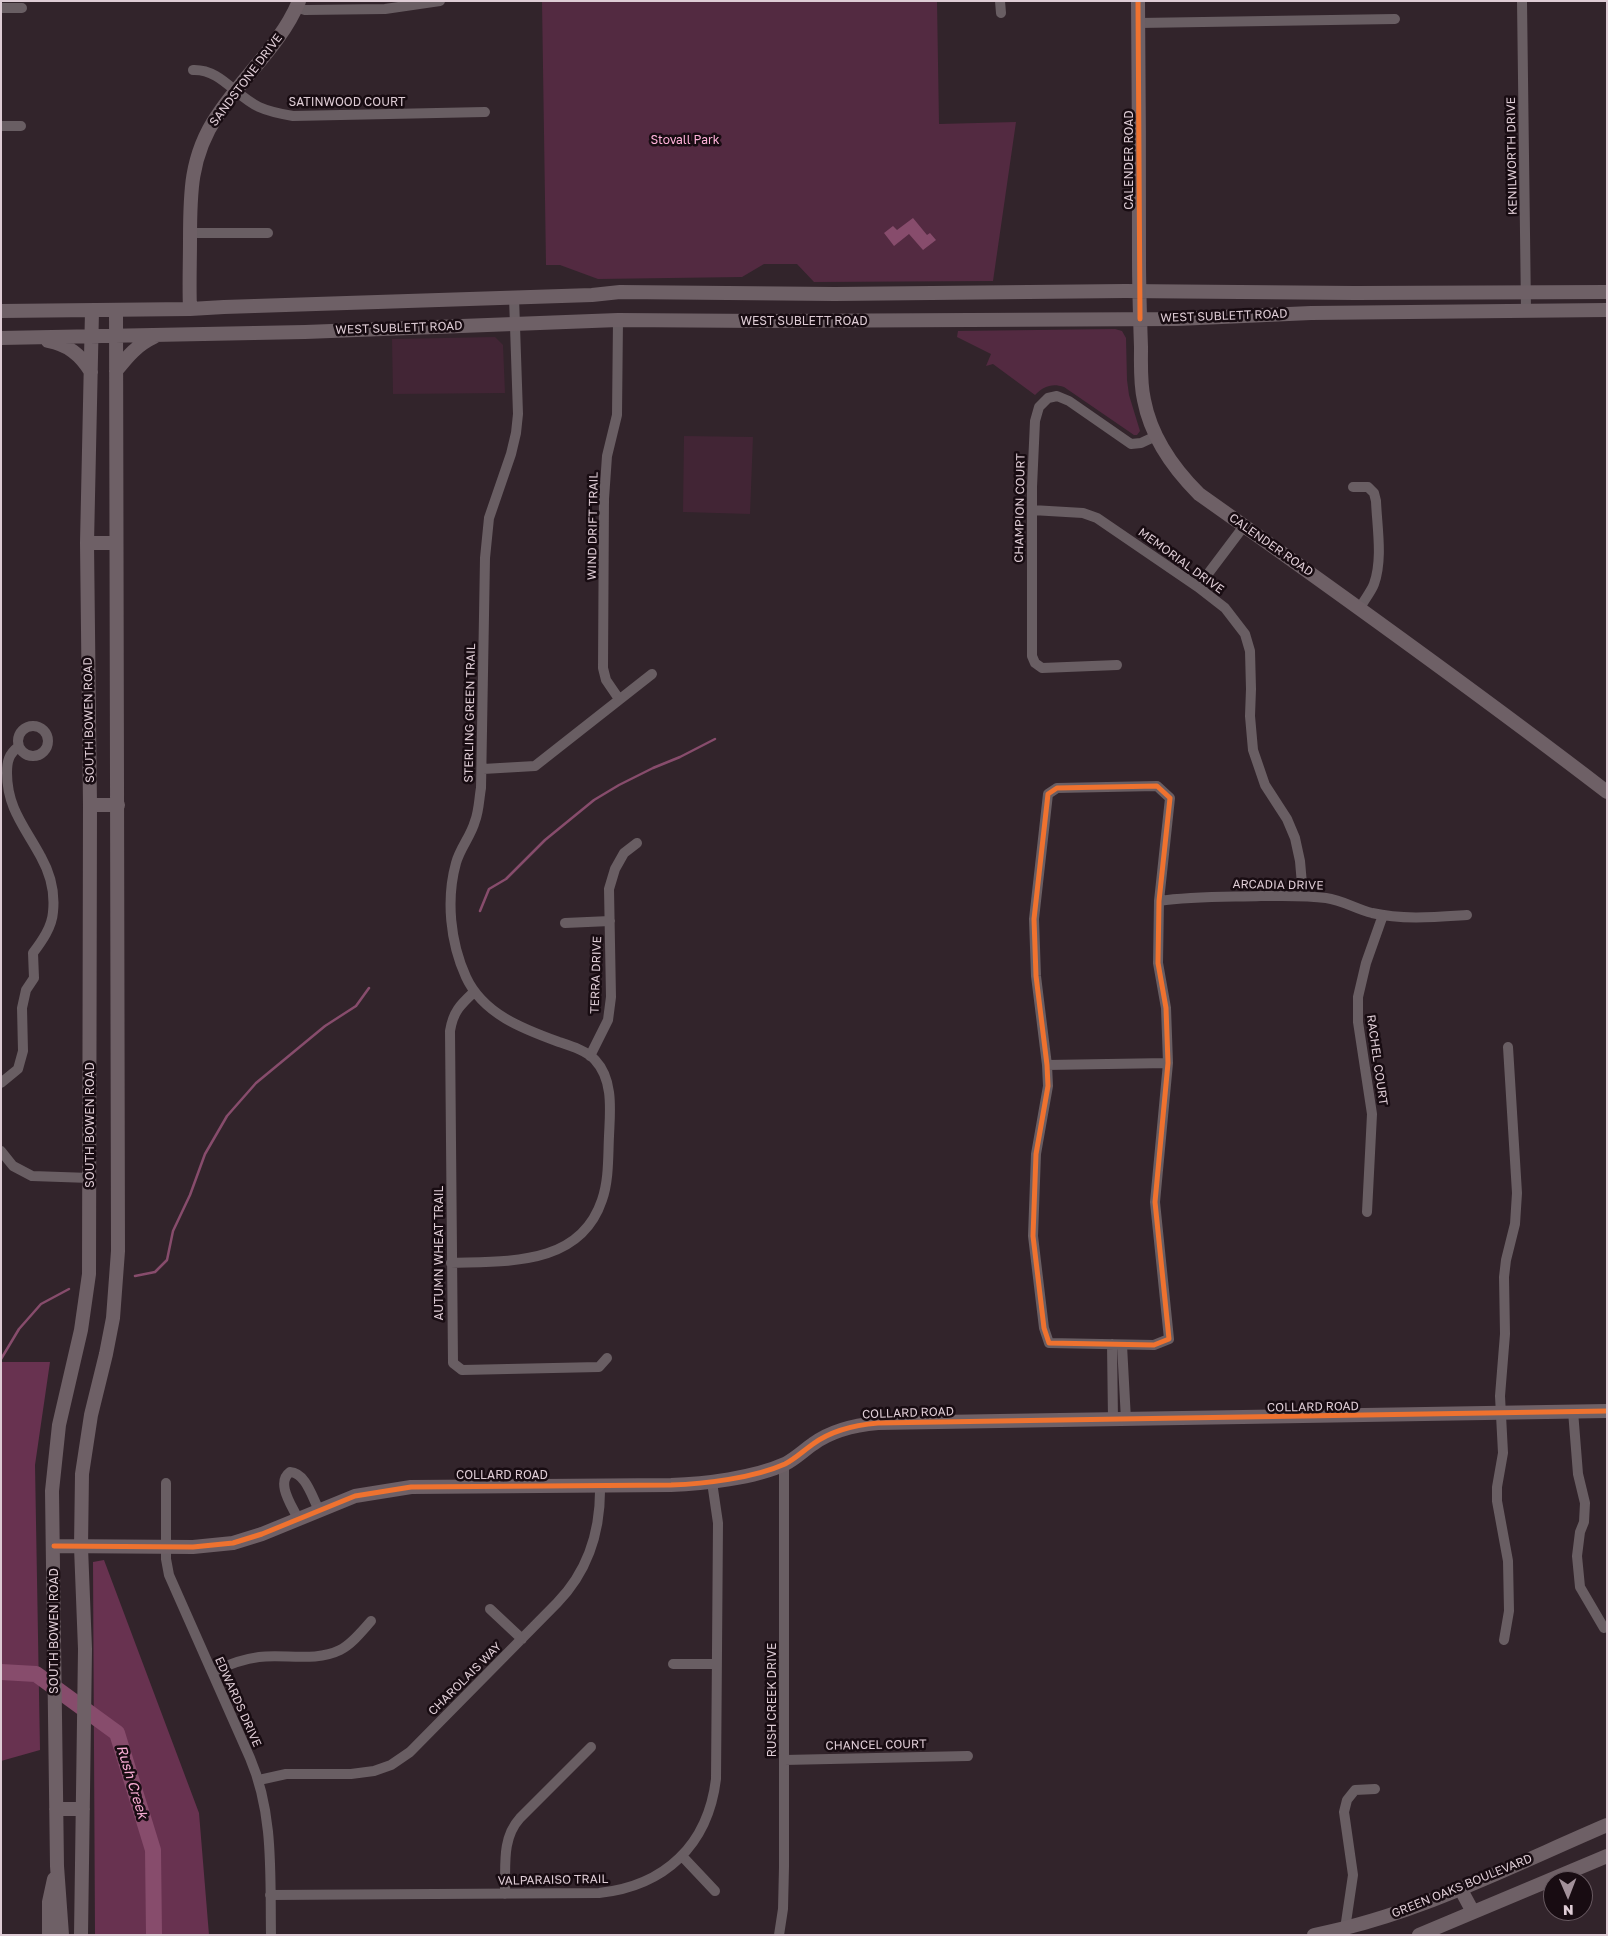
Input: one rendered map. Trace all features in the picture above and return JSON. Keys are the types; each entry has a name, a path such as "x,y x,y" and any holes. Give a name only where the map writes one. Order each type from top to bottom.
{"main road":[{"name":"CALENDER ROAD","path":"1138,1 1140,319 1144,400 1156,436 1182,477 1199,494 1510,717 1607,792"},
{"name":"SANDSTONE DRIVE","path":"190,309 192,179 198,151 216,116 278,37 298,4"},
{"name":"WEST SUBLETT ROAD","path":"1,311 190,309 592,295 620,292 835,294 1139,291 1607,292"},
{"path":"81,1935 85,1648 81,1495 84,1456 91,1415 109,1337 117,1275 116,310"},
{"name":"WEST SUBLETT ROAD","path":"1,338 314,332 618,320 773,322 1140,319 1327,312 1607,310"},
{"name":"SOUTH BOWEN ROAD","path":"62,1935 57,1866 52,1491 64,1398 81,1330 88,1289 90,1178 90,805 87,543 92,311"},
{"path":"116,371 134,349 158,334"},
{"path":"32,337 62,344 75,352 85,362 91,372"},
{"path":"87,543 116,543"},
{"path":"90,805 118,806"},
{"name":"COLLARD ROAD","path":"54,1546 165,1547 233,1543 262,1534 355,1496 411,1487 685,1484 712,1482 784,1465 821,1438 856,1425 904,1421 1119,1420 1607,1411"},
{"path":"56,1809 83,1809"},
{"name":"GREEN OAKS BOULEVARD","path":"1314,1935 1344,1932 1392,1915 1510,1868 1607,1825"},
{"path":"1419,1935 1607,1856"},
{"path":"48,1935 49,1902 57,1866"},
{"path":"1460,1888 1473,1912"}],"street":[{"path":"298,4 305,10 385,9 440,1"},
{"path":"1000,1 1001,14"},
{"name":"KENILWORTH DRIVE","path":"1522,1 1526,310"},
{"path":"1,8 22,8"},
{"path":"1139,23 1395,19"},
{"name":"SATINWOOD COURT","path":"193,70 204,70 213,74 258,106 293,116 485,112"},
{"path":"1,126 21,126"},
{"path":"190,233 268,233"},
{"name":"STERLING GREEN TRAIL","path":"451,1264 503,1262 544,1256 558,1250 575,1240 587,1229 603,1199 607,1178 610,1105 603,1071 594,1059 578,1049 511,1023 492,1010 474,992 466,978 453,940 450,890 457,861 475,821 483,769 485,558 489,518 511,454 518,414 514,297"},
{"name":"WIND DRIFT TRAIL","path":"618,320 617,415 607,456 604,490 603,668 606,680 619,700"},
{"name":"CHAMPION COURT","path":"1117,665 1042,668 1034,663 1032,656 1032,510 1035,421 1039,408 1048,398 1056,396 1069,401 1131,444 1141,443 1156,436"},
{"path":"1353,487 1368,488 1374,493 1376,501 1378,552 1376,572 1373,585 1360,608"},
{"name":"MEMORIAL DRIVE","path":"1032,510 1083,513 1097,518 1198,587 1225,608 1245,634 1250,651 1250,716 1253,750 1265,785 1286,819 1295,838 1300,861 1303,896"},
{"path":"1198,587 1244,526"},
{"path":"483,769 535,766 652,674"},
{"path":"1,1083 18,1069 23,1051 22,1008 26,990 34,978 33,953 45,938 54,914 52,888 45,867 17,817 7,788 7,762 10,753 18,746"},
{"path":"1157,786 1170,798 1159,901 1158,963 1166,1008 1168,1062 1155,1202 1168,1338 1154,1345 1049,1343 1044,1328 1033,1236 1036,1154 1048,1086 1036,976 1034,919 1048,794 1057,788 1157,786"},
{"name":"TERRA DRIVE","path":"590,1056 608,1020 611,996 609,889 615,869 624,853 637,843"},
{"name":"ARCADIA DRIVE","path":"1159,901 1205,897 1303,896 1326,898 1383,915 1419,917 1467,915"},
{"name":"RACHEL COURT","path":"1366,1212 1372,1114 1358,1022 1358,996 1366,963 1383,915"},
{"name":"TERRA DRIVE","path":"565,923 610,921"},
{"name":"AUTUMN WHEAT TRAIL","path":"474,992 461,1004 452,1018 450,1031 453,1363 462,1370 599,1367 607,1358"},
{"path":"1504,1640 1509,1592 1508,1561 1497,1501 1497,1486 1503,1453 1500,1396 1505,1334 1504,1277 1515,1224 1517,1193 1508,1047"},
{"path":"1047,1065 1168,1062"},
{"path":"1,1152 13,1166 32,1176 90,1178"},
{"path":"1117,1345 1119,1420"},
{"path":"1573,1411 1578,1474 1585,1503 1584,1522 1580,1532 1577,1556 1580,1587 1604,1628"},
{"name":"RUSH CREEK DRIVE","path":"779,1935 783,1900 784,1465"},
{"path":"298,1519 283,1484 285,1476 290,1472 296,1473 303,1478 319,1510"},
{"name":"VALPARAISO TRAIL","path":"270,1895 599,1893 626,1889 658,1875 682,1856 704,1825 713,1800 717,1769 718,1523 712,1482"},
{"name":"EDWARDS DRIVE","path":"166,1483 165,1547 172,1582 259,1780 269,1829 271,1935"},
{"name":"CHAROLAIS WAY","path":"259,1780 286,1774 351,1774 374,1771 392,1765 410,1752 565,1595 585,1565 594,1544 598,1525 600,1485"},
{"path":"490,1609 522,1639"},
{"path":"212,1672 232,1663 250,1658 321,1655 334,1652 346,1647 372,1621"},
{"path":"672,1664 716,1664"},
{"path":"505,1894 506,1850 510,1831 520,1818 591,1747"},
{"name":"CHANCEL COURT","path":"784,1760 968,1756"},
{"path":"1344,1932 1352,1875 1344,1812 1347,1800 1355,1790 1375,1789"},
{"path":"682,1856 715,1892"}],"shaded area":[{"path":"913,218 927,235 930,233 936,240 923,250 909,234 894,246 884,233 893,226 897,230"},
{"path":"495,337 503,345 505,393 393,394 392,339"},
{"path":"684,436 753,437 750,514 683,512"},
{"path":"1,1362 50,1362 35,1465 40,1750 1,1761"},
{"path":"104,1560 199,1813 209,1935 95,1935 93,1562"}],"green space":[{"name":"Stovall Park","path":"542,1 937,1 939,124 1016,122 993,281 814,282 797,264 764,264 742,277 598,279 560,265 546,265"},
{"path":"1115,329 1122,331 1126,338 1127,380 1129,395 1140,431 1137,435 1134,435 1064,387 1048,386 1035,395 993,364 986,366 991,354 957,337 958,331"}],"waterway":[{"path":"480,911 489,889 506,879 545,840 594,800 619,785 715,739"},
{"path":"135,1276 155,1272 167,1260 173,1231 190,1195 205,1154 227,1116 256,1083 325,1026 356,1006 369,988"},
{"path":"1,1359 19,1329 41,1304 69,1289"},
{"name":"Rush Creek","path":"1,1672 36,1674 117,1733 153,1850 154,1935"}],"cycle path":[{"path":"1138,1 1140,319"},
{"path":"1157,786 1170,798 1159,901 1158,963 1166,1008 1168,1063 1155,1202 1169,1339 1154,1345 1049,1343 1044,1328 1033,1236 1036,1154 1048,1086 1036,976 1034,919 1048,794 1057,788 1157,786"},
{"path":"54,1546 193,1547 233,1543 262,1534 355,1496 411,1487 671,1485 729,1479 759,1473 785,1464 828,1435 852,1427 878,1423 1607,1411"}]}
